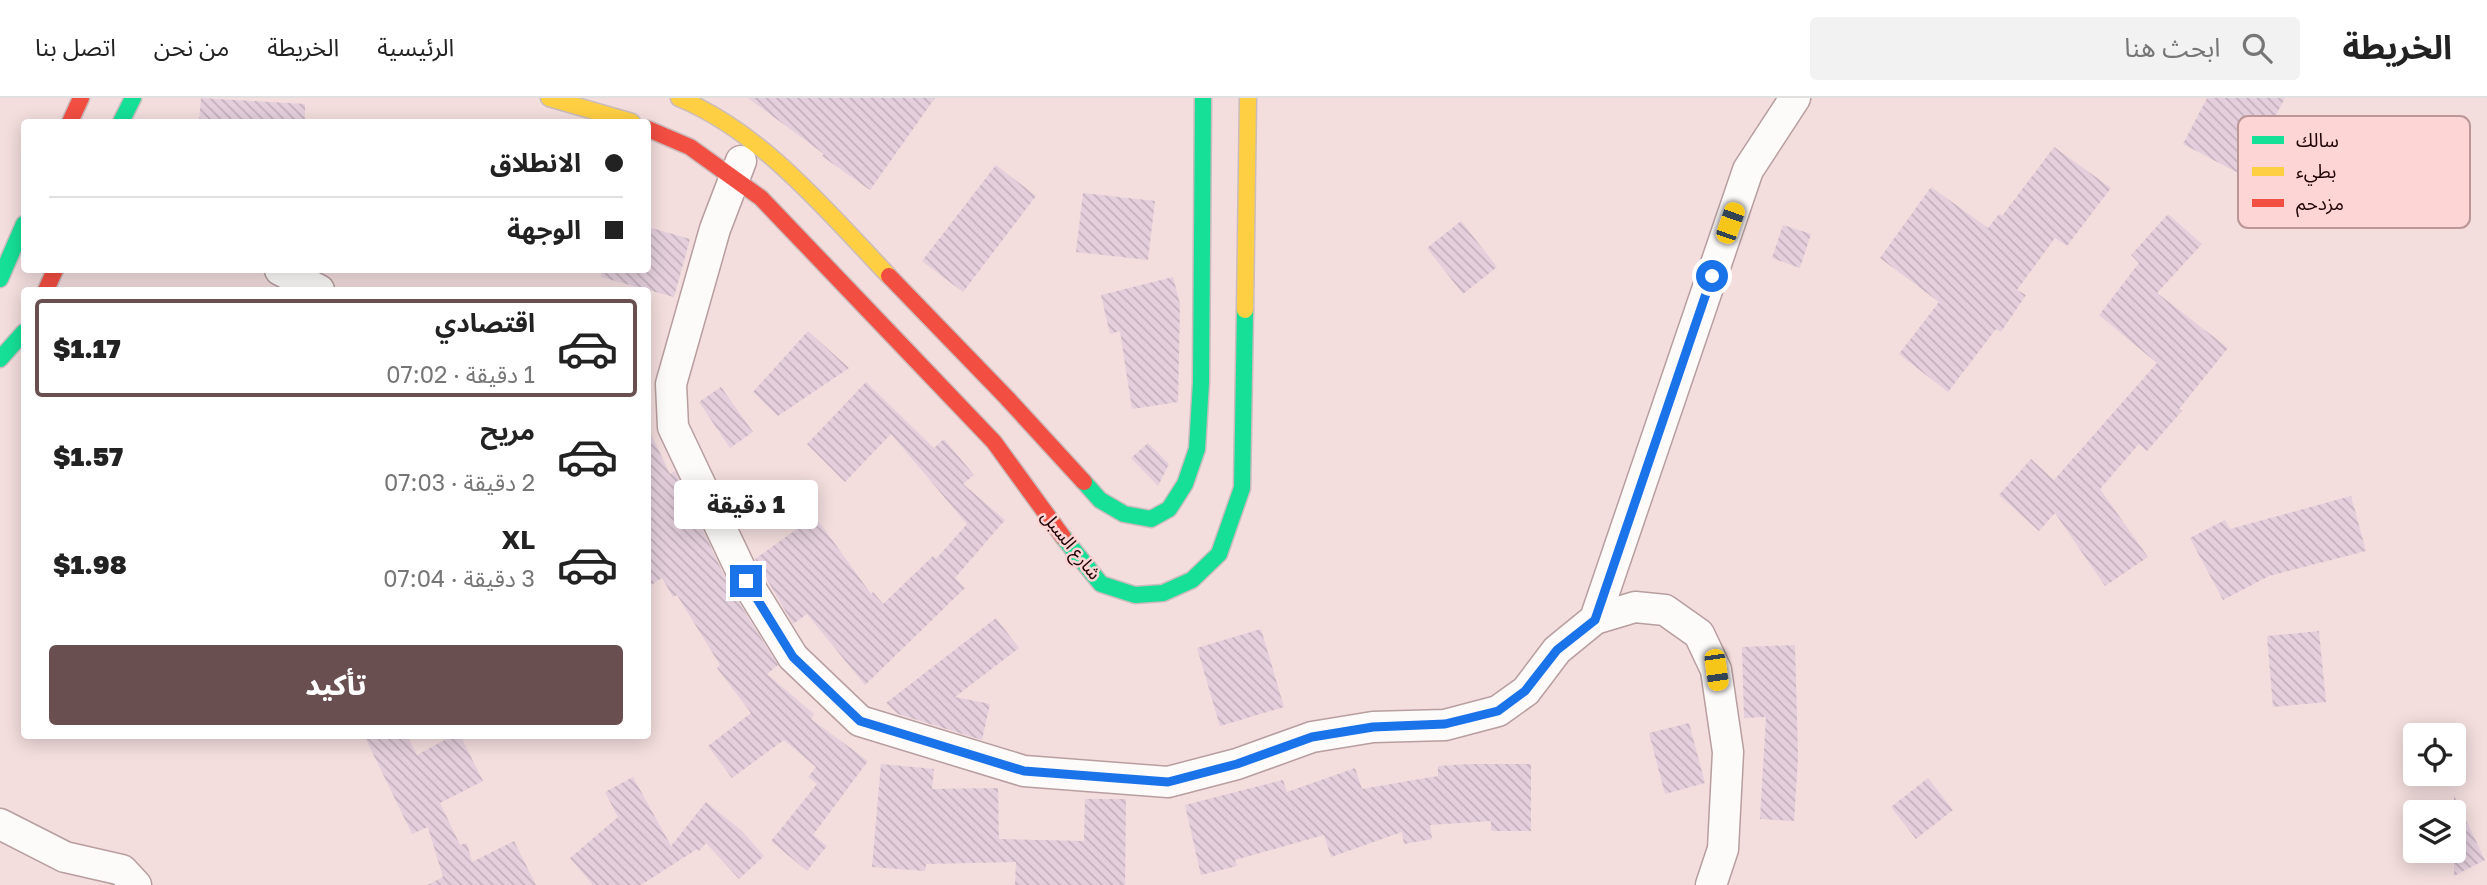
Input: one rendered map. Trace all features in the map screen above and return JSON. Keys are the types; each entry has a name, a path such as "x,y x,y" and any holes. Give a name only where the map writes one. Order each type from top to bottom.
{"main road":[{"path":"71,119 81,98"},
{"path":"122,119 133,98"},
{"path":"549,98 622,119"},
{"path":"679,98 701,107 782,164 1007,398 1100,500 1124,514 1152,519 1169,509 1185,484 1198,449 1203,98"},
{"name":"شارع السبل","path":"651,130 690,147 761,198 994,442 1101,584 1135,594 1163,593 1192,580 1219,554 1242,488 1248,98"},
{"path":"0,279 21,231"},
{"path":"0,359 21,335"}],"street":[{"path":"1595,620 1748,170 1795,98"},
{"path":"750,141 733,178 711,242 671,384 673,427 746,581 793,657 860,721 1024,771 1168,782 1237,764 1312,737 1373,727 1445,724 1498,711 1525,691 1557,650 1595,620 1635,607 1665,610 1699,634 1716,670 1728,752 1723,849 1711,885"},
{"path":"286,273 312,287"},
{"path":"0,824 65,857 122,870 136,885"}],"building":[{"path":"201,98 305,104 305,119 199,119"},
{"path":"748,98 935,98 870,190"},
{"path":"2207,98 2285,98 2276,116 2238,116 2238,173 2183,144"},
{"path":"2054,147 2111,188 2067,246 2055,238 2017,290 2026,295 2001,332 1996,329 1948,392 1899,354 1939,302 1880,258 1931,187 1988,228 1999,214 2002,216"},
{"path":"996,165 1036,196 963,292 922,261"},
{"path":"1083,193 1155,201 1148,260 1076,252"},
{"path":"2168,214 2202,244 2157,293 2228,348 2179,409 2182,411 2147,451 2139,444 2100,489 2148,557 2105,586 2055,513 2039,531 1999,495 2031,459 2054,480 2157,363 2099,315 2139,263 2131,255"},
{"path":"1461,221 1497,267 1463,294 1427,248"},
{"path":"1783,225 1811,234 1800,268 1772,258"},
{"path":"651,228 690,239 674,297 651,291 651,287 638,287 601,277 602,273 651,273"},
{"path":"1173,277 1180,304 1178,402 1132,409 1120,331 1110,334 1101,295"},
{"path":"808,331 849,368 778,416 753,392"},
{"path":"866,382 934,448 944,439 974,475 963,484 1005,520 955,578 965,588 865,685 807,614 793,624 755,559 815,516 871,594 873,592 883,604 933,556 936,559 967,524 891,434 845,482 807,444"},
{"path":"721,387 753,432 730,448 699,402"},
{"path":"651,434 670,474 675,471 731,590 778,665 767,674 814,714 811,719 868,761 813,835 827,846 807,871 771,841 817,784 808,777 816,767 784,740 732,778 708,746 751,713 717,668 720,665 677,595 673,597 662,578 651,585"},
{"path":"1148,443 1169,464 1158,486 1131,458"},
{"path":"2351,496 2366,551 2269,576 2223,600 2190,538 2225,520 2230,529"},
{"path":"996,618 1019,648 955,697 990,704 982,740 898,714 886,703"},
{"path":"1261,629 1284,707 1220,726 1197,648"},
{"path":"2319,631 2326,702 2273,707 2267,636"},
{"path":"1795,645 1798,757 1794,821 1760,819 1766,717 1744,718 1742,647"},
{"path":"1689,723 1705,783 1665,794 1649,733"},
{"path":"366,739 409,739 417,755 447,739 462,739 483,781 440,803 460,845 467,843 472,862 514,841 536,885 427,885 443,877 428,827 412,834"},
{"path":"881,764 934,769 932,789 998,788 999,839 1084,841 1085,799 1126,799 1125,885 1015,885 1016,862 926,864 925,871 872,867"},
{"path":"1531,764 1531,831 1491,831 1491,821 1430,825 1432,839 1404,844 1402,832 1331,857 1324,835 1235,860 1237,866 1201,875 1185,805 1283,780 1287,792 1355,768 1362,789 1438,776 1438,766"},
{"path":"633,777 671,846 706,802 742,831 764,856 739,879 706,843 699,851 697,849 641,885 593,885 570,858 618,817 605,792"},
{"path":"1928,778 1953,810 1916,839 1891,807"},
{"path":"2466,820 2485,860 2454,876 2454,863 2466,863"}],"traffic: fast":[{"path":"122,119 133,98"},
{"path":"1084,482 1100,500 1124,514 1151,519 1169,509 1185,484 1197,449 1201,382 1203,98"},
{"path":"0,279 21,231"},
{"path":"1063,537 1101,584 1135,595 1163,593 1192,580 1219,554 1242,488 1245,310"},
{"path":"0,359 21,335"}],"traffic: slow":[{"path":"549,98 622,119"},
{"path":"679,98 709,113 766,152 818,201 889,276"},
{"path":"1245,310 1248,98"}],"traffic: jam":[{"path":"71,119 81,98"},
{"path":"651,130 690,147 761,198 994,442 1063,537"},
{"path":"47,287 54,273"},
{"path":"889,276 1084,482"}],"route":[{"path":"746,581 793,657 860,721 1024,771 1168,782 1237,764 1312,737 1373,727 1445,724 1498,711 1525,691 1557,650 1595,620 1712,276"}]}
